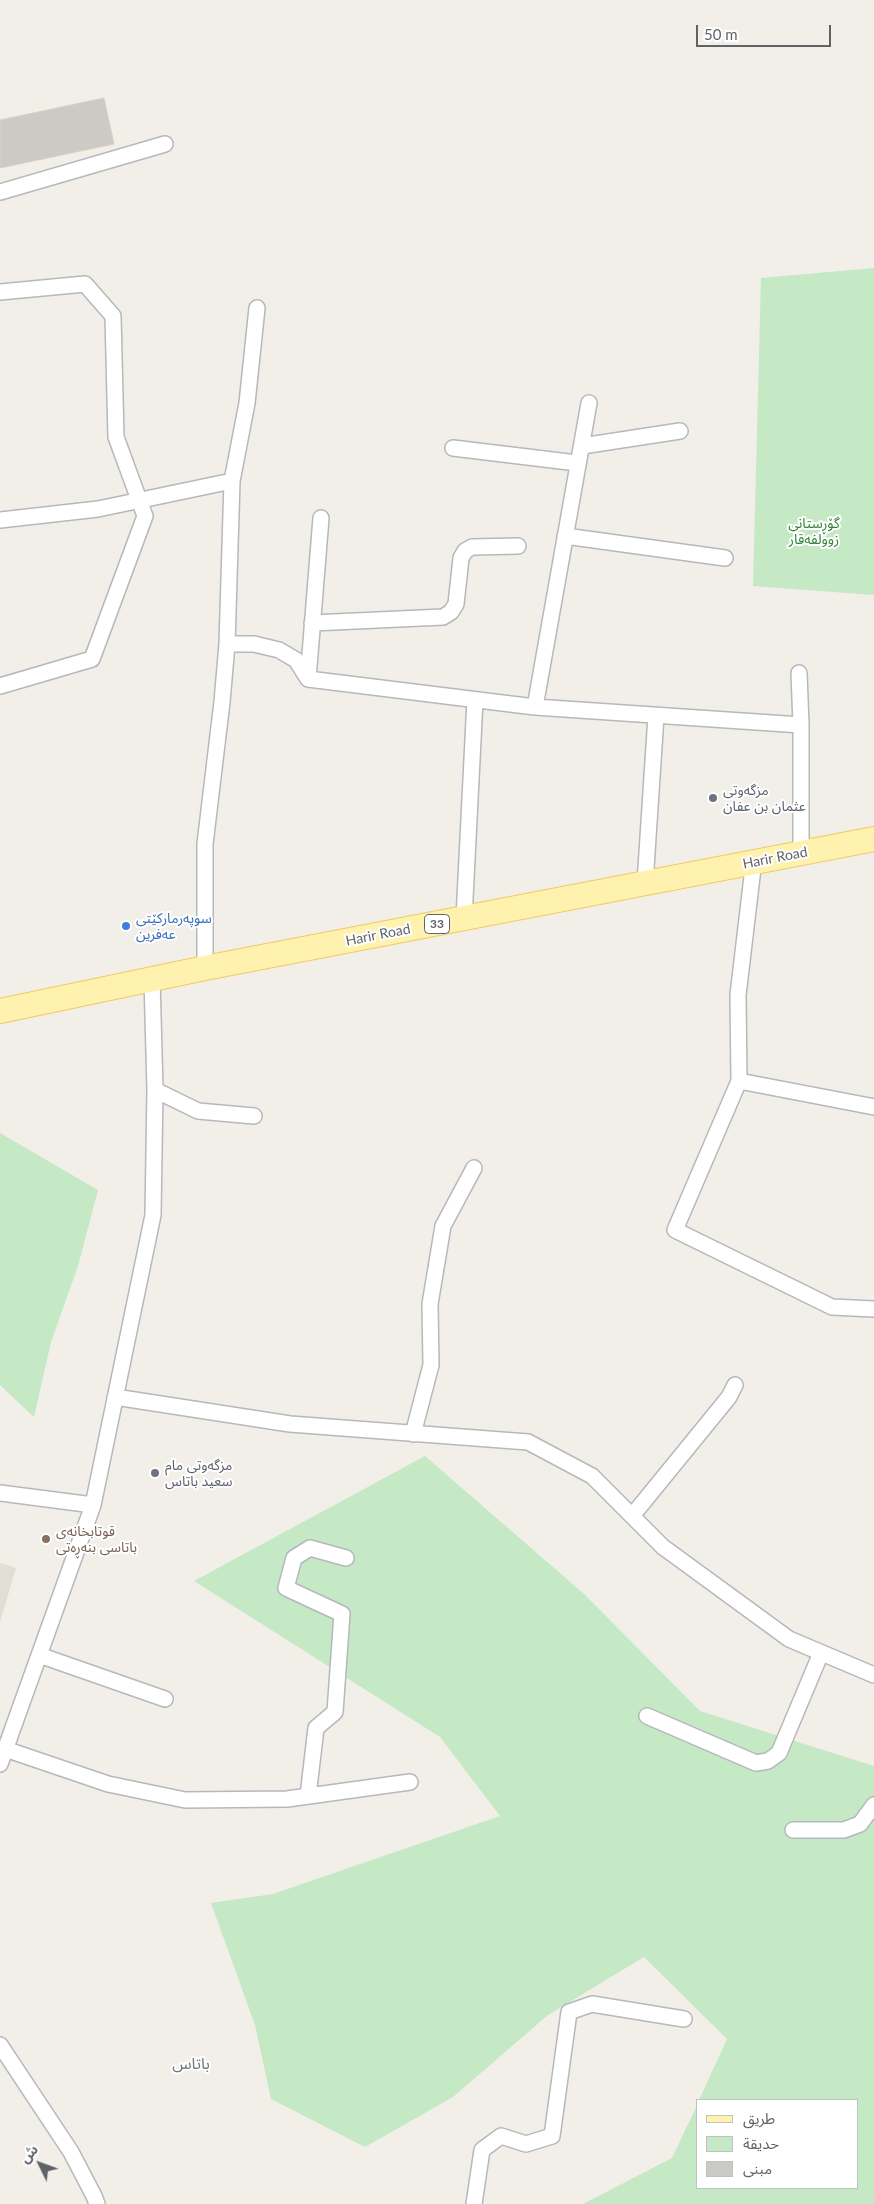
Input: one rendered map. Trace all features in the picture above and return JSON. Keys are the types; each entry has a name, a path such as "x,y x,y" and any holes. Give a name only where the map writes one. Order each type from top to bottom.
{"main road":[{"name":"Harir Road","path":"0,1011 205,968 874,839"}],"street":[{"path":"0,192 165,144"},
{"path":"0,292 85,284 113,316 116,437 145,516 92,659 0,686"},
{"path":"205,968 204,844 222,702 227,644 232,481 246,403 258,308"},
{"path":"535,707 589,403"},
{"path":"582,446 680,431"},
{"path":"453,448 577,463"},
{"path":"0,520 98,509 232,481"},
{"path":"308,679 321,518"},
{"path":"565,536 726,558"},
{"path":"312,623 443,617 452,612 456,604 461,558 465,551 472,547 518,546"},
{"path":"227,644 254,644 278,650 296,660 308,679"},
{"path":"799,672 801,853"},
{"path":"308,679 535,707 801,726"},
{"path":"464,918 475,700"},
{"path":"645,883 656,716"},
{"path":"749,863 753,868 738,995 739,1081 676,1230 832,1307 874,1309"},
{"path":"152,979 155,1090 153,1215 93,1505 3,1757 108,1784 185,1800 287,1799 410,1782"},
{"path":"739,1081 874,1107"},
{"path":"155,1090 198,1111 254,1116"},
{"path":"412,1434 431,1365 430,1304 443,1226 474,1168"},
{"path":"632,1516 729,1397 735,1385"},
{"path":"115,1397 290,1424 528,1442 592,1476 663,1547 789,1639 874,1675"},
{"path":"0,1493 93,1505"},
{"path":"308,1796 316,1728 335,1712 342,1614 286,1588 294,1558 310,1548 346,1558"},
{"path":"647,1716 756,1763 768,1762 779,1753 821,1653"},
{"path":"39,1655 165,1699"},
{"path":"793,1830 844,1830 860,1824 874,1805"},
{"path":"474,2204 482,2150 502,2136 526,2144 552,2136 570,2012 592,2004 684,2020"},
{"path":"0,2045 71,2152 94,2196 96,2204"}],"shaded area":[{"path":"0,1563 16,1568 0,1622"}],"green space":[{"name":"گۆڕستانی زوولفەقار","path":"874,268 874,595 753,586 761,278"},
{"path":"0,1133 98,1190 78,1266 51,1342 34,1417 0,1385"},
{"path":"425,1456 584,1594 700,1711 874,1766 874,2204 583,2204 672,2158 696,2107 696,2189 859,2189 859,2099 699,2099 727,2039 644,1957 548,2015 453,2097 365,2147 271,2099 255,2025 211,1903 273,1894 500,1816 440,1737 194,1581"}],"building":[{"path":"104,98 114,144 0,168 0,120"}],"place":[{"name":"مزگەوتی عثمان بن عفان","path":"713,798"},
{"name":"سوپەرمارکێتی عەفرین","path":"126,926"},
{"name":"مزگەوتی مام سعید باتاس","path":"155,1473"},
{"name":"قوتابخانەی باتاسی بنەڕەتی","path":"46,1539"}],"district":[{"name":"باتاس","path":"191,2064"}]}
